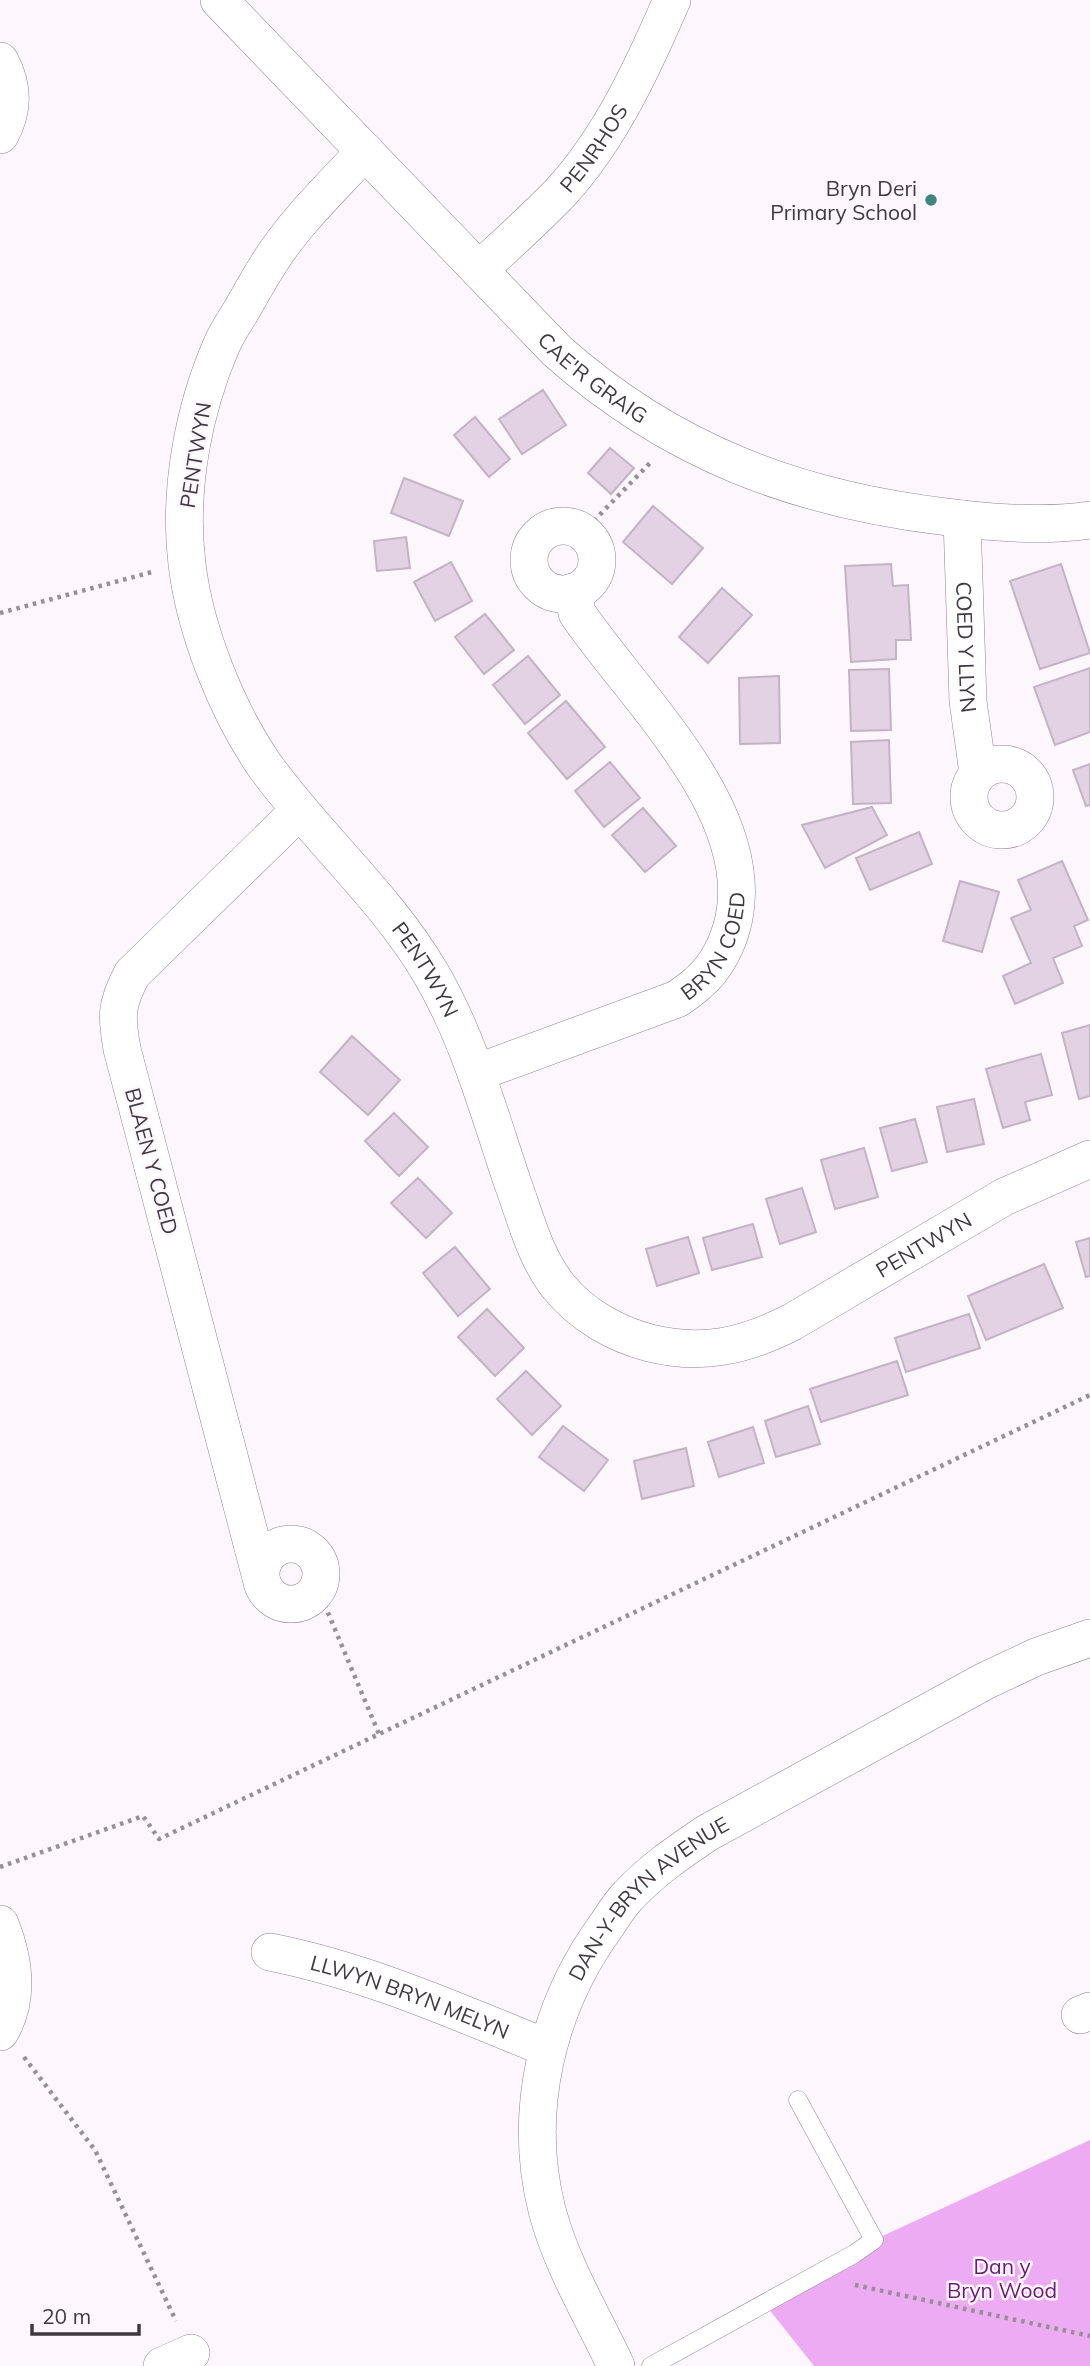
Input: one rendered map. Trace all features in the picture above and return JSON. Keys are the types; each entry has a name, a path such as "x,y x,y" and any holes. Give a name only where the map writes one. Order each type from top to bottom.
{"street":[{"name":"CAE'R GRAIG","path":"219,0 557,351 623,404 676,436 716,457 806,491 866,505 962,519 1052,523 1090,520"},
{"name":"PENRHOS","path":"479,270 561,192 584,162 608,128 648,55 671,0"},
{"path":"0,61 9,78 10,104 0,135"},
{"name":"PENTWYN","path":"365,151 274,255 222,342 201,403 190,461 185,519 192,595 221,685 241,730 299,811 406,935 452,1012 476,1073 531,1235 559,1287 587,1314 610,1329 643,1341 678,1350 722,1347 760,1339 1004,1197 1090,1159"},
{"name":"COED Y LLYN","path":"962,519 968,701 978,774"},
{"path":"562,526 582,533 595,549 595,571 590,580 573,593 550,592 540,586 529,566 533,543 541,534 562,526"},
{"name":"BRYN COED","path":"476,1073 677,999 700,982 719,958 731,934 737,905 737,875 731,846 717,813 685,758 578,613 573,593"},
{"name":"BLAEN Y COED","path":"299,811 132,974 121,996 117,1021 261,1574 262,1564 273,1549 282,1545 302,1546 312,1551 318,1559 322,1579 318,1589"},
{"name":"DAN-Y-BRYN AVENUE","path":"616,2366 560,2249 547,2209 538,2133 540,2094 547,2048 567,1992 590,1948 627,1897 669,1858 707,1833 985,1681 1036,1657 1090,1638"},
{"path":"0,1924 6,1939 14,1979 10,2008 1,2030"},
{"name":"LLWYN BRYN MELYN","path":"270,1952 304,1959 387,1984 547,2048"}],"lane":[{"path":"651,2366 874,2240 799,2100"}],"path":[{"path":"582,533 676,436"},
{"path":"0,613 187,563"},
{"path":"0,1867 143,1816 159,1839 1090,1395"},
{"path":"318,1589 379,1734"},
{"path":"1,2030 95,2150 176,2359"},
{"path":"814,2276 1090,2336"}],"green space":[{"name":"Dan y Bryn Wood","path":"1090,2140 1090,2366 814,2366 764,2303 874,2240"}],"building":[{"path":"543,390 566,425 522,454 499,419"},
{"path":"475,417 510,459 489,477 454,435"},
{"path":"610,448 634,468 611,494 588,473"},
{"path":"404,478 463,501 449,536 391,513"},
{"path":"653,506 703,548 672,584 623,542"},
{"path":"406,537 410,568 377,571 374,541"},
{"path":"451,562 472,601 435,621 414,582"},
{"path":"891,564 893,586 908,585 911,640 896,640 896,659 851,662 845,566"},
{"path":"1061,564 1090,653 1040,669 1010,581"},
{"path":"722,588 752,615 708,663 679,637"},
{"path":"485,614 514,650 484,674 455,637"},
{"path":"528,656 560,695 525,724 493,685"},
{"path":"1090,668 1090,732 1055,745 1034,687"},
{"path":"889,669 891,730 851,731 849,670"},
{"path":"779,676 780,743 740,744 739,678"},
{"path":"566,701 605,747 567,779 528,733"},
{"path":"889,740 891,803 853,804 851,742"},
{"path":"610,762 640,798 604,827 575,791"},
{"path":"1090,764 1090,805 1086,806 1073,770"},
{"path":"872,807 887,835 825,868 802,825"},
{"path":"643,808 676,846 645,872 612,835"},
{"path":"919,832 932,864 870,890 856,858"},
{"path":"1062,861 1088,920 1074,926 1082,946 1053,958 1063,983 1015,1004 1003,976 1031,963 1011,918 1031,910 1018,880"},
{"path":"960,881 999,892 982,952 943,941"},
{"path":"1090,1025 1090,1096 1079,1099 1062,1033"},
{"path":"352,1036 400,1080 368,1115 320,1072"},
{"path":"1041,1054 1052,1095 1025,1102 1030,1120 1003,1128 986,1069"},
{"path":"974,1099 984,1144 947,1152 937,1107"},
{"path":"394,1113 428,1147 399,1176 365,1141"},
{"path":"915,1119 927,1162 892,1171 880,1128"},
{"path":"864,1148 878,1197 835,1209 821,1160"},
{"path":"418,1178 452,1213 426,1238 391,1203"},
{"path":"802,1188 816,1232 780,1244 766,1199"},
{"path":"753,1224 762,1257 712,1270 703,1238"},
{"path":"688,1237 699,1273 657,1286 646,1249"},
{"path":"1090,1238 1090,1276 1086,1277 1076,1242"},
{"path":"455,1247 490,1289 458,1316 423,1273"},
{"path":"1044,1264 1063,1308 986,1340 968,1296"},
{"path":"487,1309 524,1348 495,1376 458,1337"},
{"path":"969,1314 980,1348 906,1372 895,1338"},
{"path":"897,1361 908,1395 821,1422 810,1389"},
{"path":"526,1371 561,1406 532,1435 497,1399"},
{"path":"808,1406 820,1444 776,1457 765,1421"},
{"path":"563,1426 608,1460 584,1491 539,1457"},
{"path":"753,1427 764,1463 719,1477 708,1442"},
{"path":"686,1448 694,1486 642,1499 634,1461"}],"place":[{"name":"Bryn Deri Primary School","path":"931,200"}]}
